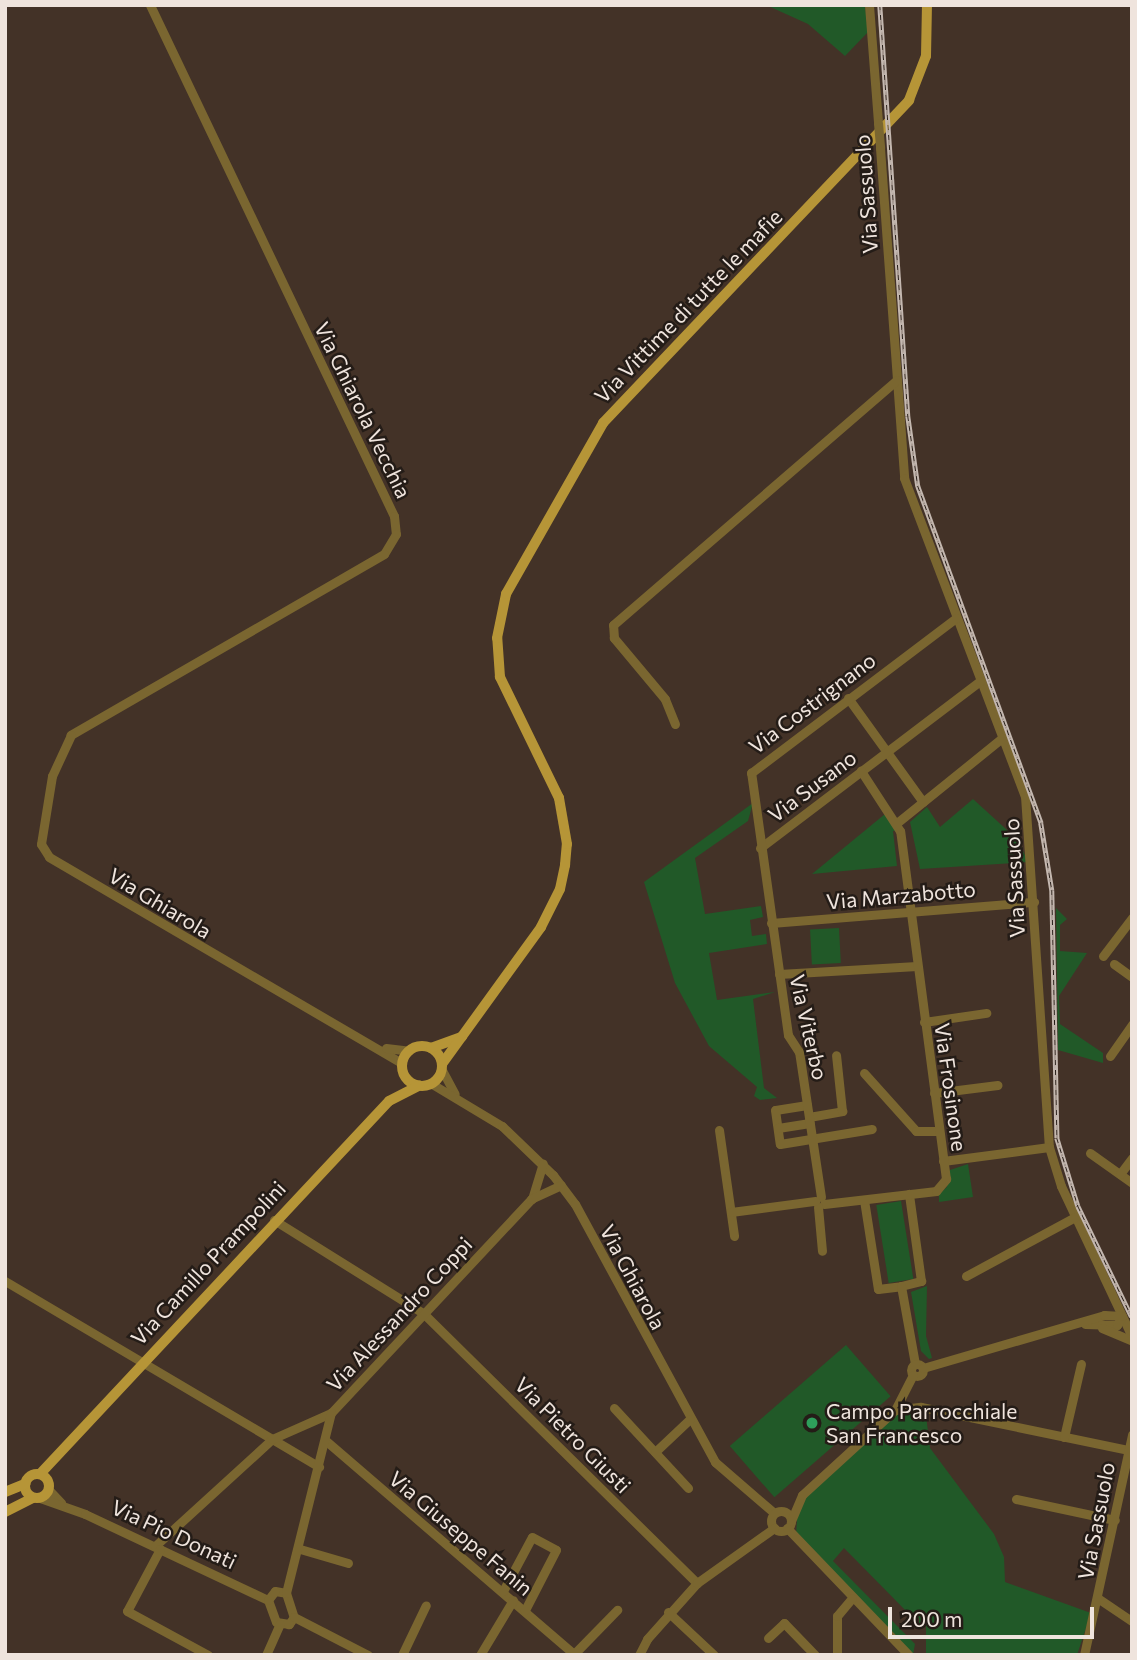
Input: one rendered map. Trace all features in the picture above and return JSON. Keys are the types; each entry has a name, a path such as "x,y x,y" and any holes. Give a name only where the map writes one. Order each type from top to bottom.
{"main road":[{"name":"Via Vittime di tutte le mafie","path":"442,1067 470,1031 553,906 566,855 559,798 500,677 497,638 506,594 603,423 909,100 926,56 928,5"},
{"name":"Via Vittime di tutte le mafie","path":"431,1048 444,1047 470,1031"},
{"path":"431,1048 442,1067 432,1084 419,1086 403,1069 409,1051 431,1048"},
{"name":"Via Camillo Prampolini","path":"392,1098 403,1069"},
{"name":"Via Camillo Prampolini","path":"42,1488 58,1459 141,1363 274,1220 392,1098 419,1086"},
{"path":"5,1492 25,1484 29,1477 42,1488 5,1512"},
{"name":"Via Pio Donati","path":"25,1484 42,1488"}],"street":[{"name":"Via Ghiarola Vecchia","path":"82,727 384,555 397,529 150,5"},
{"name":"Via Sassuolo","path":"869,5 906,487 1028,807 1049,1147 1075,1217 1132,1339"},
{"path":"676,724 666,699 614,638 612,625 897,380"},
{"name":"Via Costrignano","path":"760,848 752,770 956,618"},
{"name":"Via Susano","path":"760,848 980,681"},
{"path":"848,698 923,802"},
{"name":"Via Ghiarola","path":"82,727 64,745 52,776 39,837 44,851 337,1027 380,1047 409,1051"},
{"path":"861,771 898,822 1002,738"},
{"name":"Via Frosinone","path":"731,1212 909,1194 941,1189 946,1179 898,822"},
{"name":"Via Viterbo","path":"760,848 788,1035 799,1052 813,1138 822,1251"},
{"name":"Via Marzabotto","path":"771,923 1034,902"},
{"path":"1103,956 1130,923"},
{"path":"1114,964 1132,977"},
{"path":"779,974 917,966"},
{"path":"923,1021 986,1013"},
{"path":"1110,1056 1132,1024"},
{"name":"Via Ghiarola","path":"380,1047 403,1069"},
{"path":"778,1128 842,1111 836,1055"},
{"path":"442,1067 458,1098"},
{"path":"864,1073 916,1131 940,1131"},
{"name":"Via Ghiarola","path":"432,1084 513,1134 561,1185 715,1462 777,1512 852,1598 909,1655"},
{"path":"934,1093 998,1085"},
{"path":"807,1105 775,1110 780,1144 872,1129"},
{"path":"719,1130 734,1236"},
{"path":"943,1161 1049,1147"},
{"path":"1090,1153 1132,1183"},
{"path":"1120,1174 1132,1158"},
{"name":"Via Alessandro Coppi","path":"531,1199 543,1164"},
{"name":"Via Alessandro Coppi","path":"208,1655 125,1609 157,1547 272,1439 331,1413 531,1199 561,1185"},
{"path":"864,1200 878,1289 901,1286 921,1281 909,1194"},
{"path":"966,1276 1075,1217"},
{"name":"Via Pietro Giusti","path":"274,1220 423,1313 697,1583"},
{"path":"5,1281 319,1467"},
{"path":"901,1286 919,1366"},
{"path":"1098,1317 1115,1299"},
{"path":"1076,1323 1117,1325 1122,1316"},
{"path":"774,1528 777,1512 802,1495 895,1410 919,1366 1098,1317 1122,1316"},
{"path":"1090,1325 1132,1339"},
{"path":"1064,1437 1081,1364"},
{"path":"895,1410 921,1407 1129,1450"},
{"path":"614,1408 688,1488"},
{"path":"331,1413 300,1549 286,1593 294,1617 368,1655"},
{"path":"654,1451 690,1419"},
{"name":"Via Sassuolo","path":"1084,1655 1099,1599 1132,1434"},
{"name":"Via Giuseppe Fanin","path":"325,1440 575,1654 617,1610"},
{"name":"Via Pio Donati","path":"42,1488 62,1504 268,1600"},
{"path":"639,1655 668,1612 697,1583 774,1528 789,1525 802,1495"},
{"path":"1016,1499 1115,1520"},
{"path":"503,1591 532,1537 556,1550 525,1610"},
{"path":"300,1549 348,1563"},
{"path":"280,1624 268,1600 275,1591 286,1593"},
{"path":"837,1655 837,1616 852,1598"},
{"path":"1099,1599 1132,1621"},
{"path":"480,1655 513,1600"},
{"path":"402,1655 426,1605"},
{"path":"668,1612 714,1655"},
{"path":"280,1624 289,1624 294,1617"},
{"path":"768,1639 784,1623 815,1655"},
{"path":"266,1655 280,1624"}],"green space":[{"path":"766,5 865,5 868,32 845,56 808,24"},
{"path":"973,799 1018,840 1028,862 920,869 910,822 927,807 940,827"},
{"path":"753,803 748,821 695,858 705,914 761,906 763,917 750,920 752,936 766,934 767,944 709,953 717,1000 775,992 753,999 764,1088 777,1098 760,1100 754,1096 757,1087 709,1046 675,983 644,882"},
{"path":"885,814 899,830 893,831 897,866 812,874"},
{"path":"1056,908 1067,919 1060,925 1060,951 1087,953 1059,996 1060,1024 1103,1053 1103,1063 1058,1050"},
{"path":"839,928 841,963 812,964 810,930"},
{"path":"968,1164 973,1197 939,1202 939,1194 947,1187 947,1171"},
{"path":"901,1201 913,1279 889,1283 876,1205"},
{"path":"927,1286 926,1336 932,1358 929,1359 921,1351 911,1292"},
{"name":"Campo Parrocchiale San Francesco","path":"846,1345 891,1396 774,1497 730,1446"},
{"path":"917,1411 926,1415 930,1448 994,1534 1004,1557 1005,1582 1091,1613 1077,1655 926,1655 926,1625 919,1625 919,1618 910,1615 844,1548 833,1561 915,1644 913,1655 796,1535 798,1505 899,1412"}],"railway":[{"path":"880,5 908,416 918,486 1041,823 1052,890 1057,1138 1078,1206 1132,1317"}],"place":[{"name":"Campo Parrocchiale San Francesco","path":"812,1423"}]}
